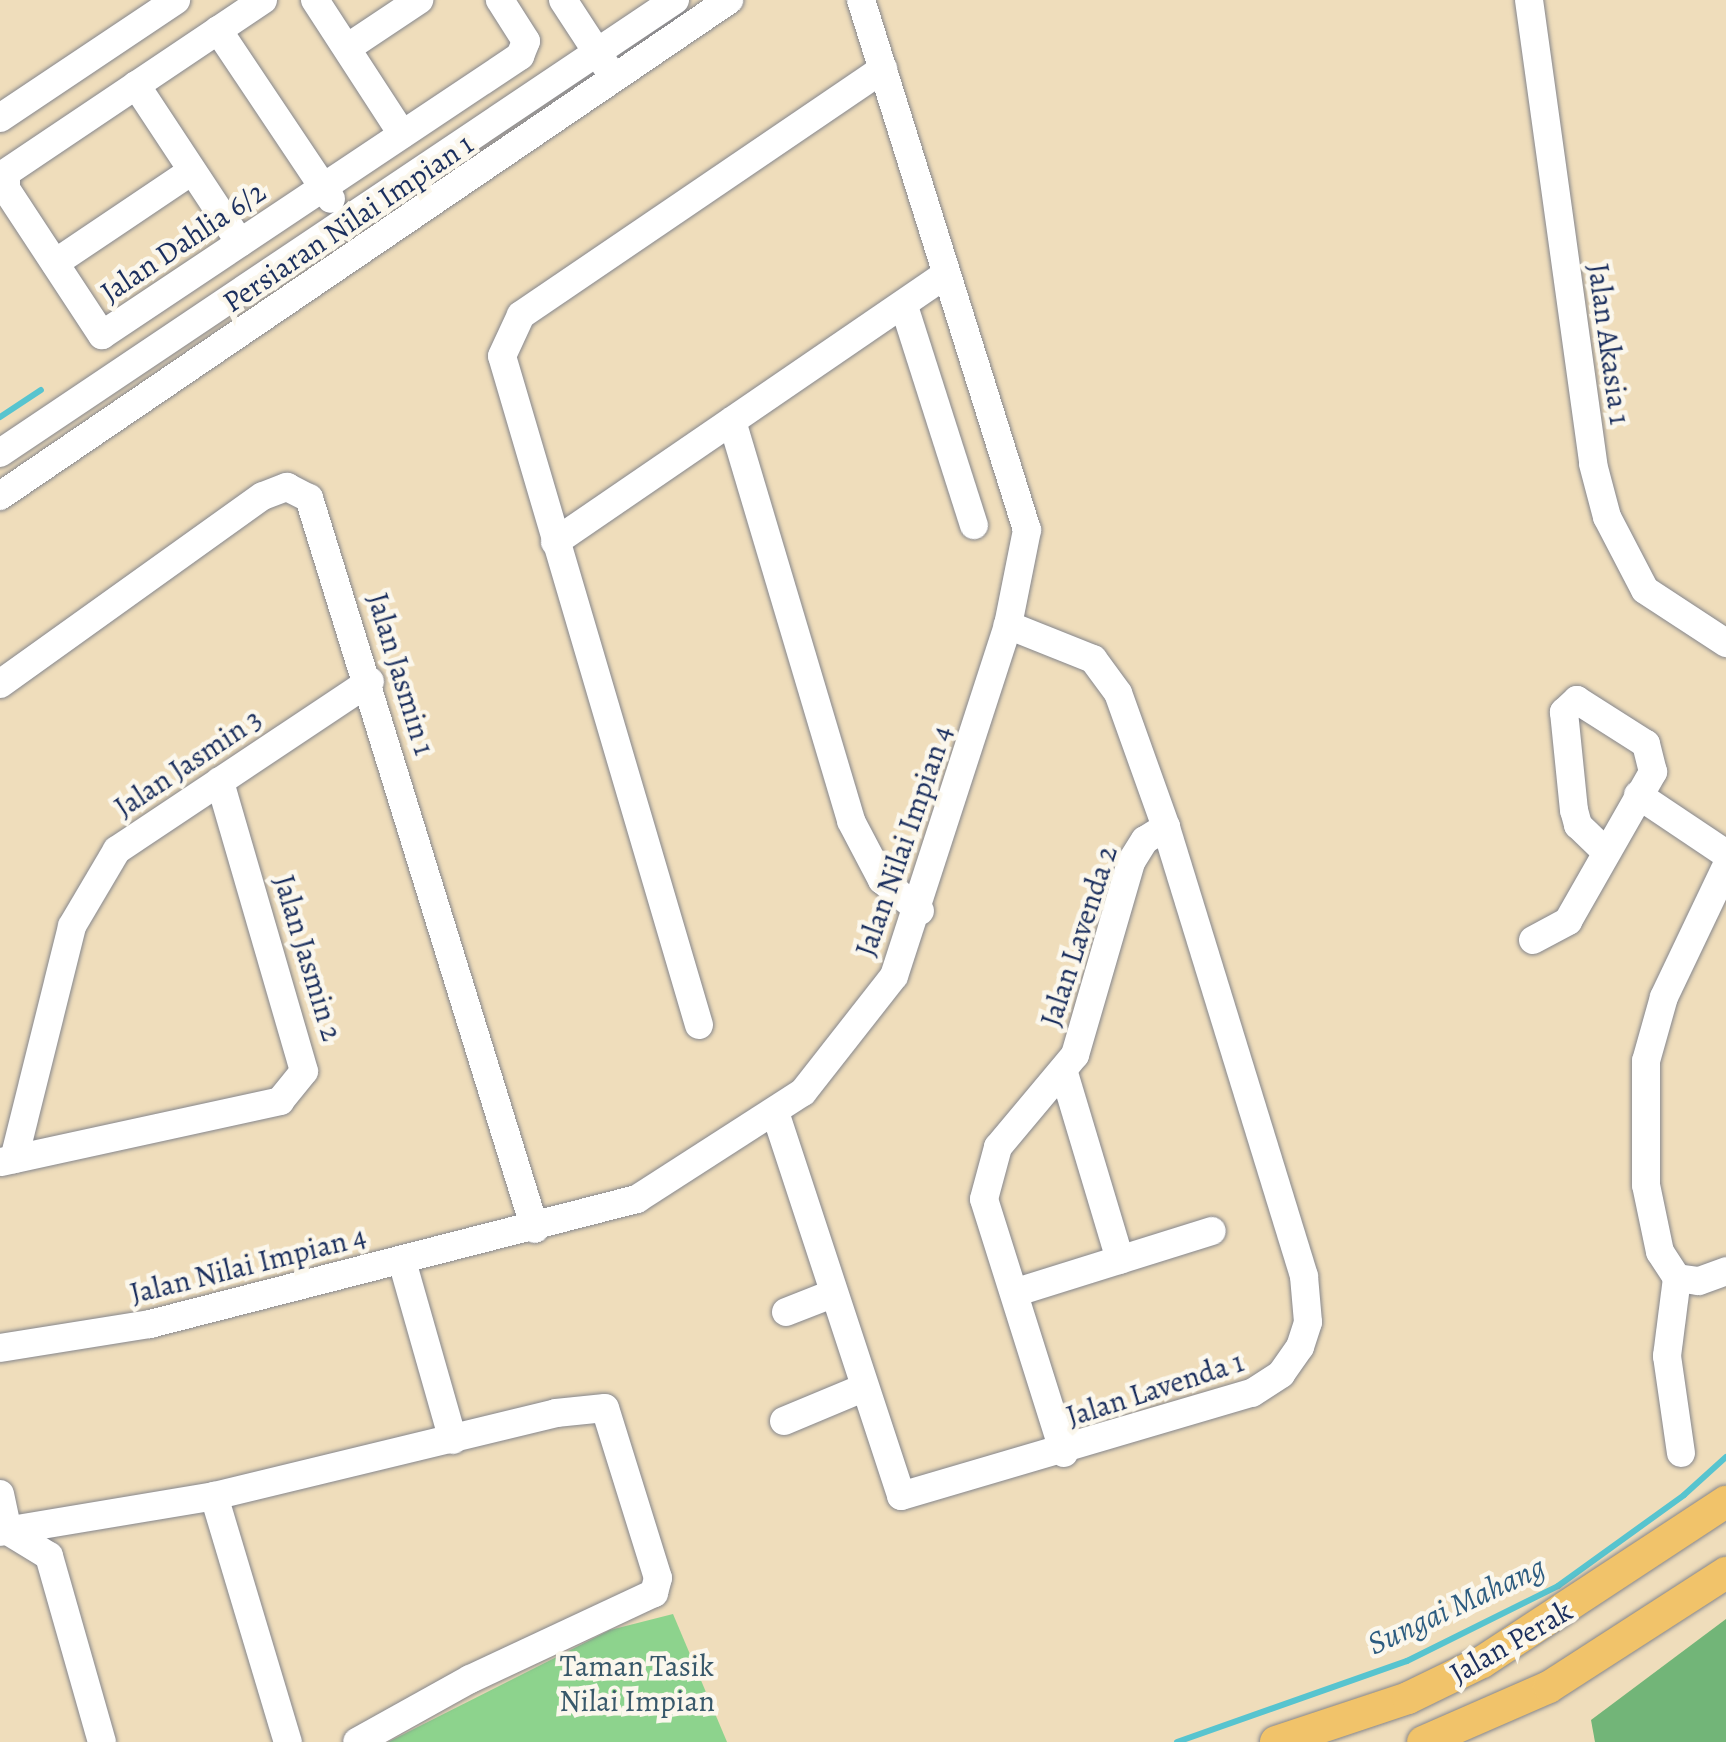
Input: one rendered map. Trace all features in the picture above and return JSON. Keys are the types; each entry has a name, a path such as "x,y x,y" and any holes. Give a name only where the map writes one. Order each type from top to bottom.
{"main road":[{"name":"Jalan Perak","path":"1276,1742 1408,1698 1482,1662 1726,1502"},
{"name":"Jalan Perak","path":"1423,1742 1549,1687 1726,1573"}],"street":[{"path":"0,118 176,0"},
{"path":"0,126 24,158 263,0"},
{"path":"315,0 402,134"},
{"path":"348,48 418,0"},
{"name":"Jalan Dahlia 6/2","path":"24,158 6,173 4,184 102,335 524,52 524,36 500,0"},
{"path":"563,0 616,82"},
{"name":"Persiaran Nilai Impian 1","path":"0,454 675,0"},
{"name":"Persiaran Nilai Impian 1","path":"0,496 616,82 729,0"},
{"name":"Jalan Nilai Impian 4","path":"0,1348 150,1324 535,1229 662,1188 776,1115 816,1079 894,976 920,910 1008,624 1027,522 945,275 861,0"},
{"name":"Jalan Akasia 1","path":"1529,0 1593,464 1607,517 1645,590 1726,643"},
{"path":"218,30 345,220"},
{"path":"700,1025 502,362 518,318 883,68"},
{"path":"136,85 240,242"},
{"path":"55,263 192,171"},
{"path":"555,542 945,275"},
{"path":"904,306 974,525"},
{"path":"732,421 851,821 882,880 920,910"},
{"name":"Jalan Jasmin 1","path":"0,684 263,496 287,487 300,490 317,512 535,1229"},
{"name":"Jalan Lavenda 1","path":"776,1115 862,1388 901,1496 1064,1453 1261,1390 1293,1358 1308,1322 1304,1276 1166,826 1106,672 1079,651 1008,624"},
{"name":"Jalan Jasmin 3","path":"7,1160 72,926 117,850 370,681"},
{"path":"1533,940 1568,921 1604,850 1653,772 1650,750 1592,703 1571,702 1564,720 1574,810 1578,825 1604,850"},
{"name":"Jalan Jasmin 2","path":"7,1160 280,1101 304,1071 220,781"},
{"path":"1638,796 1726,854"},
{"name":"Jalan Lavenda 2","path":"1064,1453 1017,1292 986,1220 984,1199 998,1147 1064,1073 1079,1044 1130,862 1145,840 1166,826"},
{"path":"1681,1453 1667,1356 1677,1278 1660,1252 1646,1185 1646,1061 1664,997 1726,867"},
{"path":"1064,1073 1120,1260"},
{"path":"1017,1292 1212,1231"},
{"path":"402,1261 453,1440"},
{"path":"1677,1278 1699,1282 1726,1271"},
{"path":"786,1312 832,1294"},
{"path":"784,1422 862,1388"},
{"path":"4,1532 214,1496 605,1408 658,1578 654,1593 470,1678 357,1742"},
{"path":"0,1494 4,1532"},
{"path":"214,1496 288,1742"},
{"path":"4,1532 49,1556 102,1742"}],"green space":[{"name":"Taman Tasik Nilai Impian","path":"673,1614 727,1742 388,1742 610,1630"},
{"path":"1726,1619 1726,1742 1595,1742 1591,1720"}],"waterway":[{"path":"0,417 41,390"},
{"name":"Sungai Mahang","path":"1177,1742 1407,1661 1558,1586 1684,1495 1726,1457"}]}
